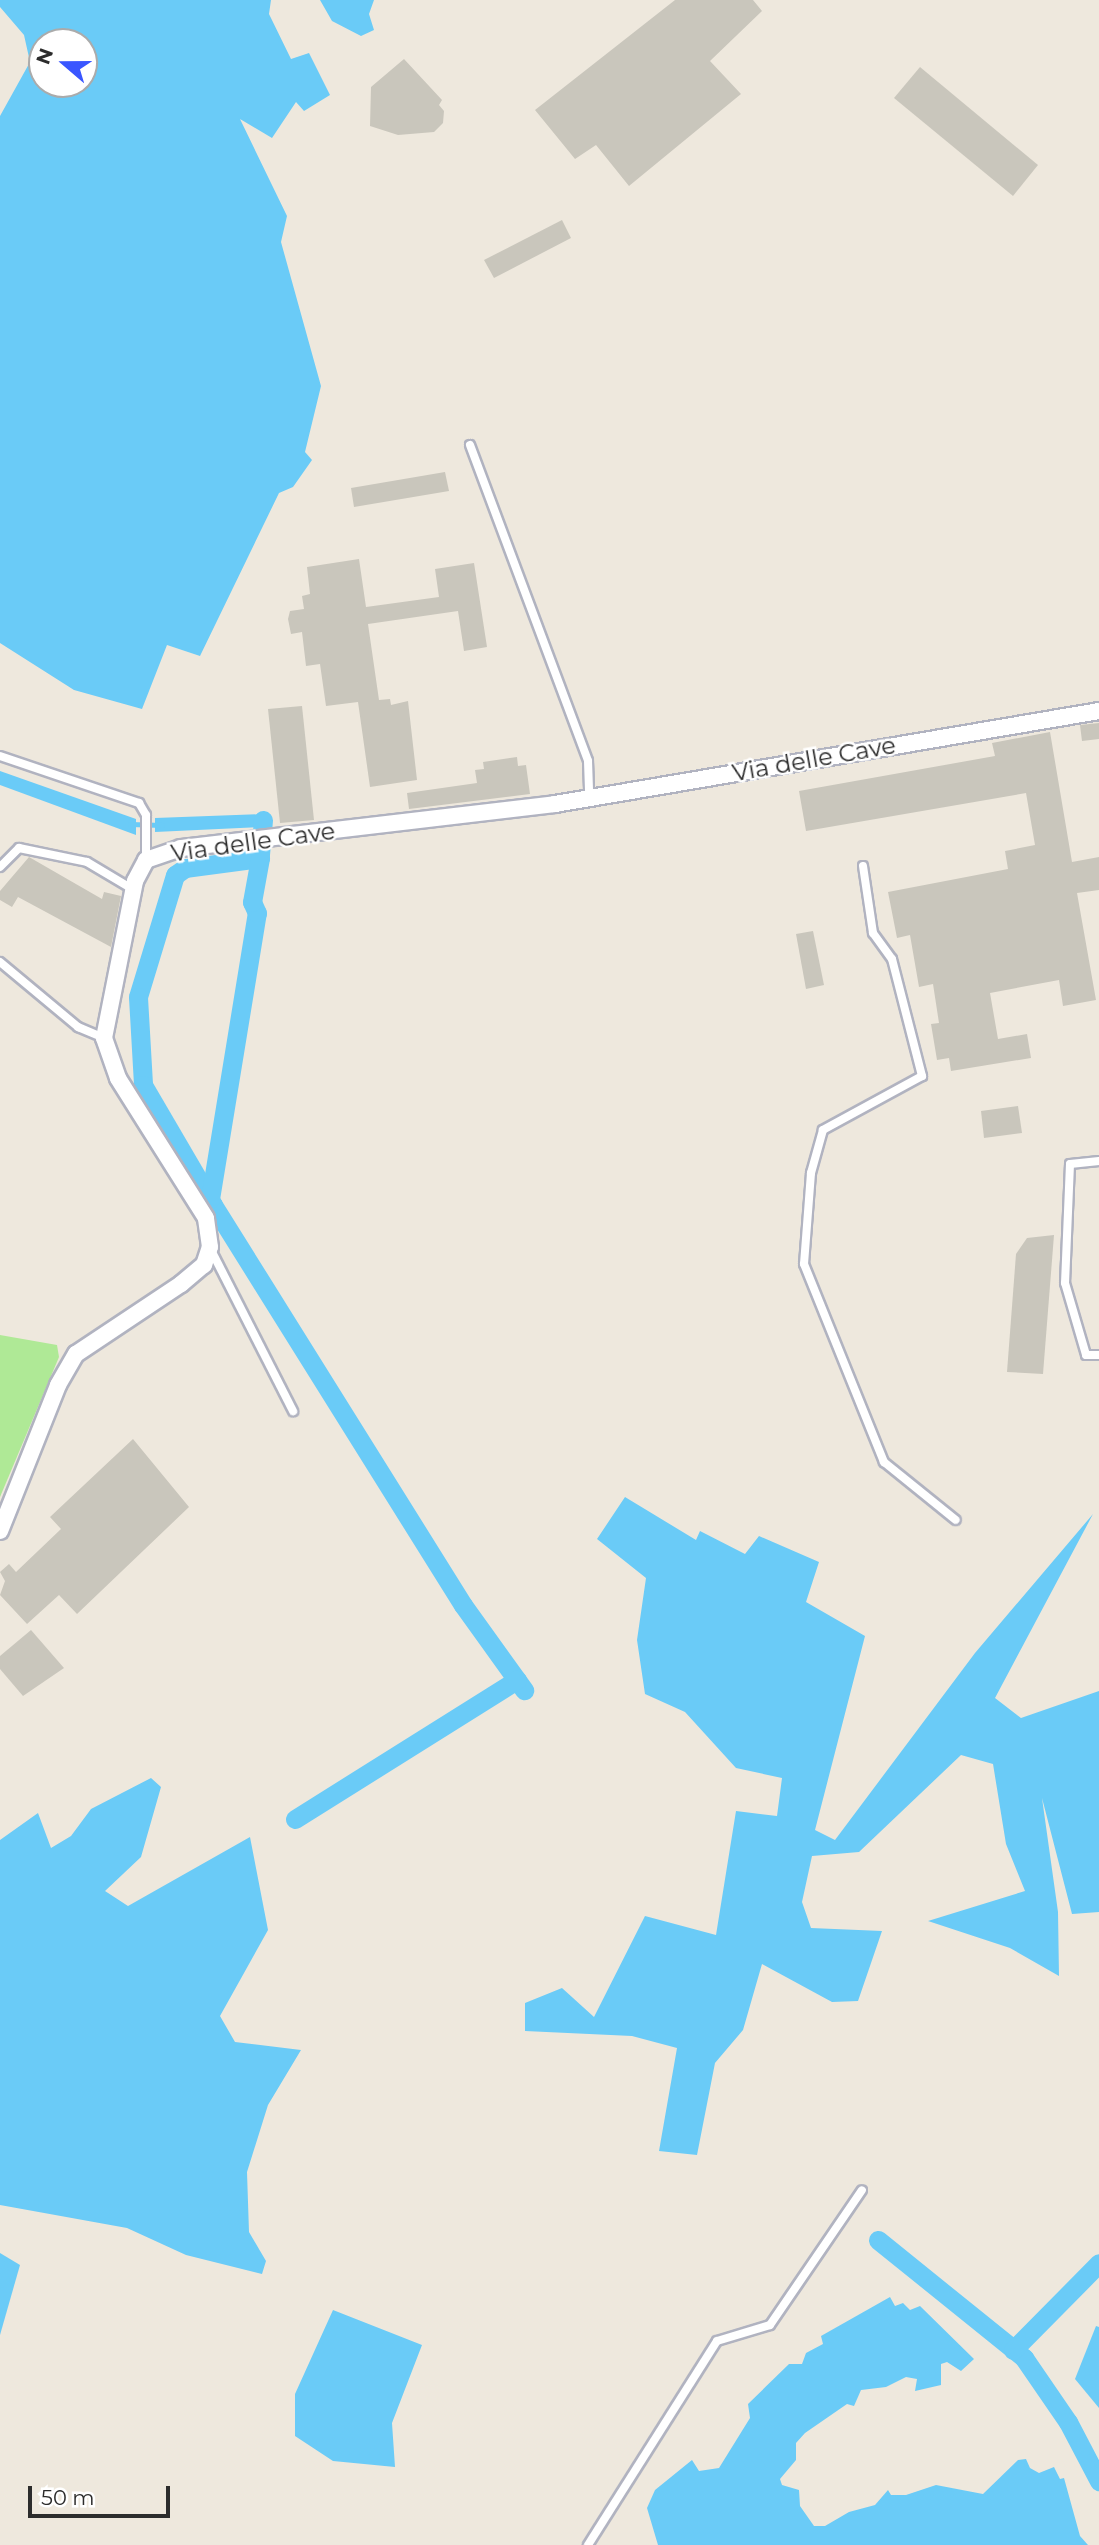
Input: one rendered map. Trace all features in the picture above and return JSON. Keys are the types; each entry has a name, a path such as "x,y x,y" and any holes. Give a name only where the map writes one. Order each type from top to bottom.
{"street":[{"name":"Via delle Cave","path":"104,1038 134,890 146,860 181,848 589,798 1099,711"},
{"path":"0,1531 58,1385 76,1354 181,1284 204,1265 210,1247 206,1217 118,1078 104,1038"}],"lane":[{"path":"470,444 588,761 589,798"},
{"path":"0,756 139,803 145,815 146,860"},
{"path":"0,867 19,848 87,862 134,890"},
{"path":"863,866 873,933 892,959 922,1076 823,1130 811,1173 804,1264 884,1462 956,1520"},
{"path":"0,962 78,1027 104,1038"},
{"path":"1099,1161 1070,1164 1065,1283 1086,1355 1099,1355"},
{"path":"210,1247 293,1411"},
{"path":"588,2545 717,2341 770,2325 862,2190"}],"green space":[{"path":"0,1335 57,1345 59,1357 0,1497"}],"water":[{"path":"0,0 271,0 269,14 291,59 309,53 330,95 304,111 296,102 272,138 240,119 287,216 281,242 321,386 305,452 312,460 293,487 279,493 200,656 167,645 142,709 74,690 0,643 0,116 28,66 28,98 98,98 98,28 28,28 28,53 24,35 0,7"},
{"path":"320,0 374,0 369,14 374,30 361,36 332,21"},
{"path":"0,771 136,819 136,835 0,785"},
{"path":"265,814 268,825 264,827 155,832 155,818"},
{"path":"625,1497 696,1540 700,1531 745,1554 759,1536 819,1562 806,1602 865,1636 815,1830 835,1840 975,1653 1093,1514 995,1698 1021,1718 1099,1691 1099,1912 1072,1914 1042,1798 1058,1912 1059,1976 1010,1948 928,1921 1025,1891 1006,1844 993,1764 961,1755 859,1852 812,1856 802,1902 811,1928 882,1931 858,2001 832,2002 762,1964 743,2030 715,2063 697,2155 659,2151 677,2048 632,2036 525,2031 525,2003 562,1988 594,2017 645,1916 716,1935 736,1811 777,1816 782,1778 736,1768 685,1712 645,1694 637,1640 646,1578 597,1539"},
{"path":"151,1778 161,1787 141,1857 105,1891 128,1906 250,1837 268,1930 220,2016 235,2042 301,2050 268,2105 247,2172 249,2232 266,2261 262,2274 186,2255 127,2228 0,2205 0,1840 38,1813 51,1848 71,1836 91,1809"},
{"path":"0,2253 20,2265 0,2335"},
{"path":"890,2297 895,2306 903,2303 910,2310 920,2306 974,2359 961,2371 947,2362 941,2364 941,2385 915,2391 917,2379 906,2377 886,2387 861,2390 854,2406 847,2404 805,2433 796,2443 796,2460 780,2479 782,2485 799,2490 800,2506 814,2526 825,2526 849,2512 875,2505 888,2490 891,2495 906,2495 936,2485 983,2494 1018,2460 1026,2459 1030,2468 1039,2473 1054,2467 1060,2479 1064,2478 1080,2536 1088,2545 658,2545 647,2508 655,2490 692,2460 699,2471 719,2468 750,2418 748,2404 789,2364 802,2364 806,2353 823,2344 821,2336"},
{"path":"333,2310 422,2345 392,2423 395,2467 333,2461 295,2436 295,2394"},
{"path":"1096,2326 1099,2327 1099,2408 1075,2379"}],"building":[{"path":"675,0 753,0 762,11 710,61 741,94 629,186 596,145 575,159 535,110"},
{"path":"404,59 442,100 439,105 444,111 443,123 434,132 398,135 370,126 371,87"},
{"path":"920,67 1038,165 1013,196 894,98"},
{"path":"562,220 571,238 494,278 484,260"},
{"path":"445,472 449,491 354,507 351,488"},
{"path":"359,559 366,607 439,597 435,569 474,563 487,647 464,651 458,611 368,624 379,700 390,699 391,705 408,701 417,780 370,787 358,702 326,706 320,664 306,666 302,632 291,634 288,619 290,611 304,609 302,596 310,594 307,567"},
{"path":"302,706 314,820 280,823 268,709"},
{"path":"1099,723 1099,739 1082,741 1080,725"},
{"path":"1050,732 1072,862 1099,857 1099,890 1077,893 1096,1000 1063,1006 1059,980 990,993 998,1039 1027,1034 1031,1058 951,1071 949,1058 937,1060 931,1024 939,1023 933,984 919,987 910,935 897,938 888,892 1008,869 1005,851 1035,845 1026,793 806,831 799,791 995,756 992,743"},
{"path":"517,757 518,766 526,765 530,794 409,809 407,793 477,783 475,770 484,769 483,762"},
{"path":"29,857 102,899 104,892 121,896 111,947 18,897 12,907 0,900 0,891"},
{"path":"813,931 824,985 806,989 796,934"},
{"path":"1018,1106 1022,1133 984,1138 981,1111"},
{"path":"1054,1235 1043,1374 1007,1372 1016,1254 1027,1238"},
{"path":"133,1439 189,1507 77,1614 59,1595 27,1624 0,1595 5,1581 0,1572 9,1564 16,1572 61,1529 50,1517"},
{"path":"31,1630 64,1668 23,1696 0,1669 0,1656"}],"waterway":[{"path":"263,820 260,858 185,868 175,875 138,997 143,1085 213,1205 463,1605 524,1690"},
{"path":"130,824 162,825"},
{"path":"210,1199 257,913 252,902 260,858"},
{"path":"295,1819 517,1680"},
{"path":"878,2240 1024,2358 1068,2422 1099,2481"},
{"path":"1013,2350 1099,2263"}]}
